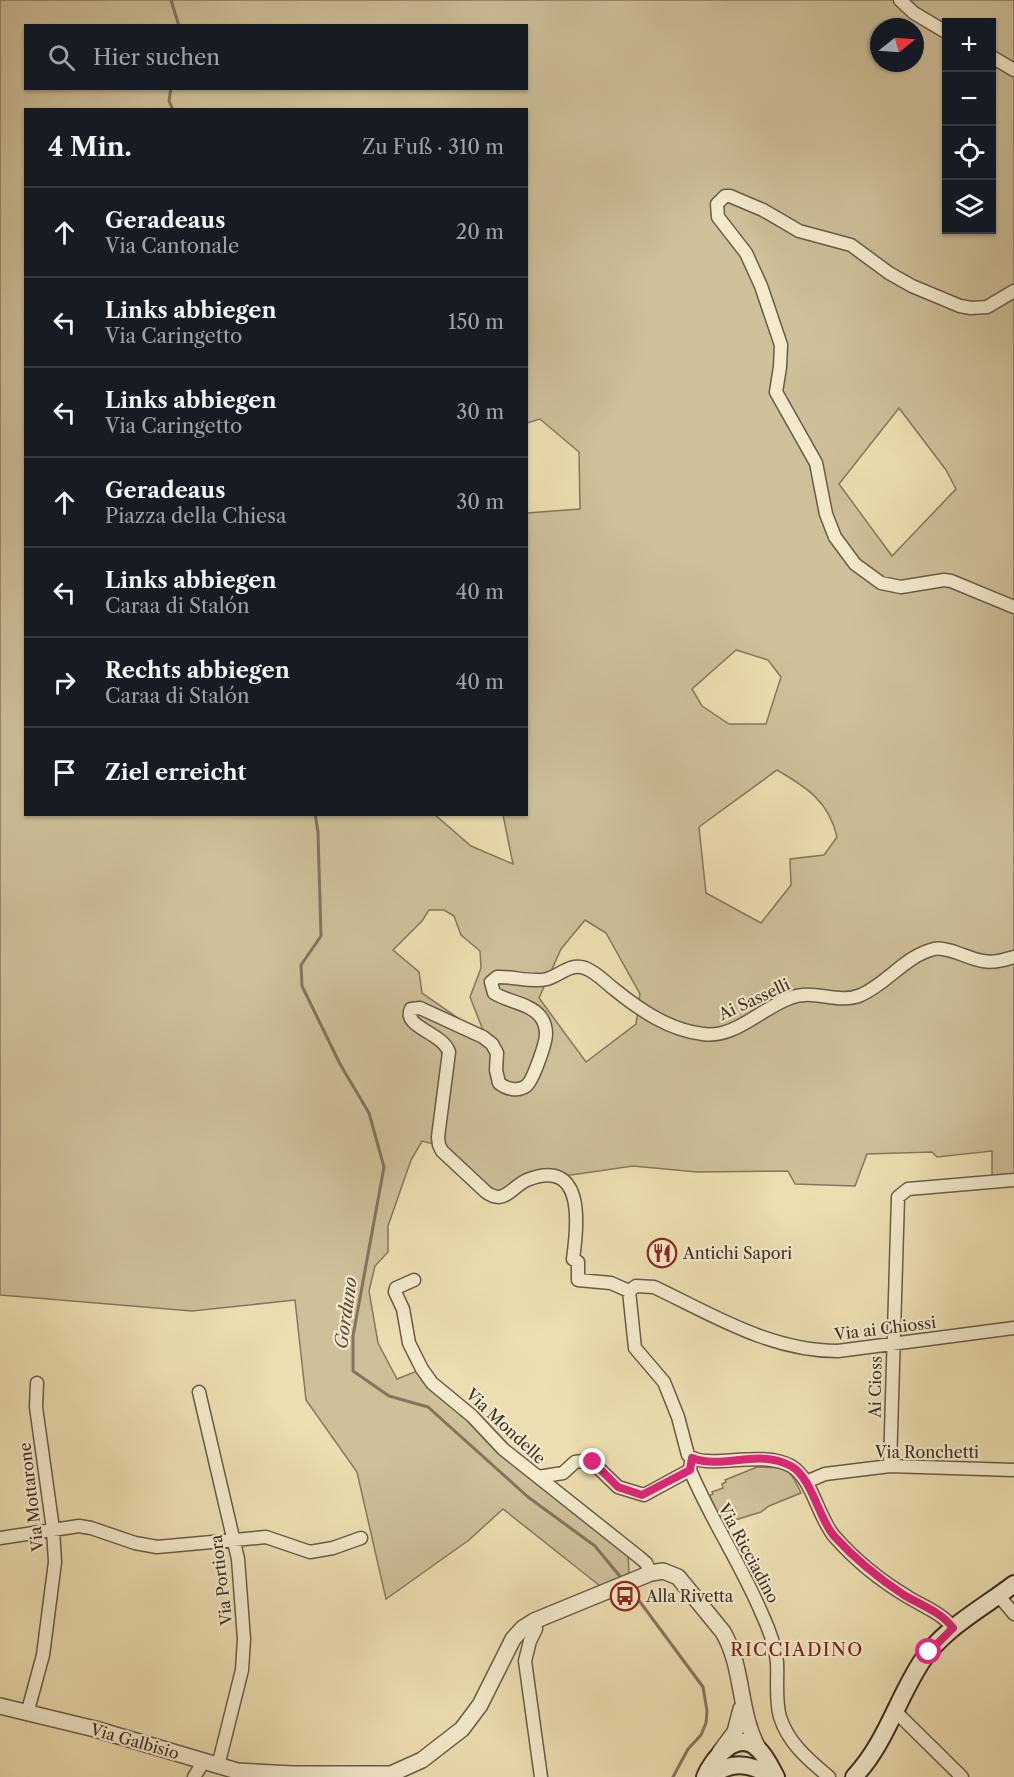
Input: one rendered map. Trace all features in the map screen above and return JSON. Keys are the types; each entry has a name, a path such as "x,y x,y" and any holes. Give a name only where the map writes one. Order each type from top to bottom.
{"main road":[{"path":"855,1777 882,1740 922,1661 953,1628 1014,1584"},
{"path":"705,1777 718,1754 731,1746 751,1745 770,1775"},
{"path":"710,1777 734,1765 747,1765 770,1775"}],"street":[{"path":"900,0 914,13 942,30"},
{"path":"996,59 1014,70"},
{"path":"1014,291 987,307 960,306 912,286 889,273 851,245 799,231 763,210 730,196 725,196 717,204 718,217 746,253 761,286 781,345 776,392 816,464 826,514 835,537 855,564 881,583 902,587 944,580 951,581 1014,607"},
{"name":"Ai Sasselli","path":"629,1291 611,1282 578,1280 578,1262 573,1259 576,1216 569,1184 562,1179 541,1176 523,1181 502,1197 492,1196 442,1151 438,1145 438,1137 449,1052 443,1040 413,1023 409,1013 411,1009 420,1008 488,1040 497,1053 495,1070 499,1083 508,1088 519,1089 529,1082 545,1038 545,1025 542,1018 533,1010 494,993 491,981 497,977 541,980 569,968 586,969 653,1017 692,1032 713,1035 728,1031 798,995 817,994 838,999 858,996 878,985 916,957 934,949 943,949 982,961 1001,961 1014,957"},
{"name":"Ai Cioss","path":"890,1466 898,1197 908,1189 1014,1180"},
{"name":"Via Mondelle","path":"414,1280 396,1288 395,1292 403,1309 409,1343 432,1383 472,1416 503,1449 646,1563 649,1574"},
{"name":"Via ai Chiossi","path":"629,1291 636,1286 654,1287 756,1336 803,1348 838,1351 1014,1328"},
{"name":"Via Ricciadino","path":"629,1291 635,1348 664,1382 710,1515 748,1583 773,1641 777,1663 778,1706 783,1724 795,1745 829,1777"},
{"name":"Via Mottarone","path":"27,1714 43,1655 54,1575 53,1529 36,1407 37,1383"},
{"name":"Via Portiora","path":"194,1777 211,1763 233,1708 242,1670 244,1639 239,1567 199,1392"},
{"path":"537,1477 560,1474 567,1471 574,1462 590,1460 618,1487 642,1495 691,1464 742,1458 782,1462 796,1469 806,1482 833,1534 859,1561 892,1587 944,1617 953,1628"},
{"name":"Via Ronchetti","path":"806,1482 831,1473 890,1466 1014,1470"},
{"path":"0,1538 79,1526 157,1547 266,1537 310,1552 333,1548 361,1538"},
{"path":"649,1574 663,1571 678,1577 723,1632 736,1659 743,1720 751,1745 739,1750 719,1764 710,1777"},
{"name":"Via Galbisio","path":"0,1706 95,1729 243,1772 391,1773 411,1766 445,1744 468,1721 480,1705 513,1639 523,1628 649,1574"},
{"path":"999,1596 1014,1614"},
{"path":"534,1622 536,1629 528,1646 525,1661 541,1777"},
{"path":"896,1712 962,1777"},
{"path":"718,1754 743,1720"}],"shaded area":[{"path":"0,0 1014,0 1014,1180 992,1182 992,1151 937,1157 932,1152 867,1154 855,1186 795,1184 788,1171 697,1172 633,1166 557,1177 545,1176 499,1197 438,1145 422,1141 411,1160 388,1226 388,1252 375,1266 369,1291 378,1343 397,1379 422,1369 628,1553 629,1574 600,1586 503,1509 469,1540 386,1599 357,1472 306,1400 295,1300 192,1311 0,1295","holes":["899,408 946,470 956,489 892,556 839,484","736,650 768,660 781,677 766,724 729,724 702,706 692,689","777,770 815,796 828,814 837,837 824,855 790,859 791,885 761,923 706,893 699,827","429,910 444,910 454,916 461,935 480,951 481,968 470,997 483,1030 468,1025 422,993 419,972 393,950 422,921","585,920 606,933 640,994 636,1024 586,1062 539,998 561,949"]},
{"path":"757,1467 785,1470 793,1477 801,1493 769,1506 761,1512 719,1525 707,1497 713,1494 712,1492 723,1488 722,1484 726,1482 725,1480"}],"waterway":[{"name":"Gorduno","path":"171,0 178,24"},
{"name":"Gorduno","path":"171,90 169,101 172,108"},
{"name":"Gorduno","path":"315,816 318,832 321,936 301,965 302,986 340,1064 369,1113 384,1167 353,1336 353,1371 389,1396 428,1407 528,1497 595,1546 623,1580"},
{"name":"Gorduno","path":"629,1587 703,1687 707,1711 706,1723 701,1735 688,1749 673,1777"}],"place":[{"name":"Antichi Sapori","path":"662,1253"},
{"name":"Alla Rivetta","path":"625,1596"}],"district":[{"name":"RICCIADINO","path":"797,1650"}],"route":[{"path":"593,1462 618,1487 642,1495 690,1470 692,1458 708,1461 759,1458 782,1462 796,1469 804,1479 833,1534 859,1561 892,1587 949,1622 953,1628 929,1652"}]}
